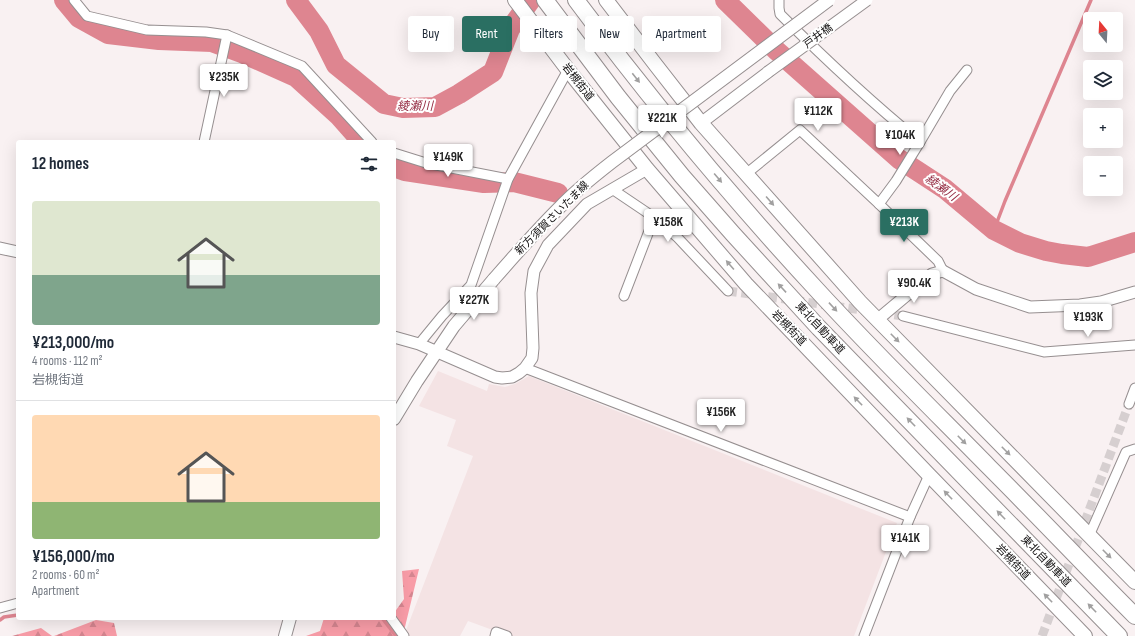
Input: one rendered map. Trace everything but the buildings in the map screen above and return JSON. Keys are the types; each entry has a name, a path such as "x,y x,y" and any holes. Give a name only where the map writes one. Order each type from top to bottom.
{"highway":[{"name":"岩槻街道","path":"516,0 568,70 647,168 746,284 1085,636"},
{"name":"東北自動車道","path":"545,0 618,97 682,176 744,246 819,328 1119,636"},
{"path":"576,0 683,137 816,290 1135,616"},
{"path":"606,0 701,123 860,302 1135,582"}],"main road":[{"name":"新方須賀さいたま線","path":"396,416 417,381 454,326 534,233 560,207 586,183 624,152 829,0"},
{"path":"285,636 289,620"}],"street":[{"path":"74,0 87,16 147,30 206,32 226,42 302,66 370,140"},
{"path":"779,0 780,14 816,50 920,142"},
{"name":"戸井橋","path":"701,123 867,0"},
{"path":"204,140 226,42"},
{"path":"419,344 442,316 471,286 508,179 568,70"},
{"path":"879,204 896,181 950,91 967,70"},
{"path":"746,174 800,130 938,261 943,272"},
{"path":"396,154 426,163 508,179"},
{"path":"396,338 437,351 495,377 512,377 519,373 525,368 532,358 531,293 534,271 548,245 587,204 647,168"},
{"path":"612,189 654,218 678,238 728,290"},
{"path":"624,296 654,218"},
{"path":"0,248 16,252"},
{"path":"877,320 932,274 943,272 976,289 1030,307 1080,305 1101,302 1135,292"},
{"path":"902,316 1044,352 1135,345"},
{"path":"525,368 910,517"},
{"path":"1129,404 1135,388"},
{"path":"1089,536 1126,452 1135,449"},
{"path":"864,636 910,517 929,475"},
{"path":"0,608 16,604"},
{"path":"392,620 404,636"},
{"path":"495,636 496,632 507,636"}],"shaded area":[{"path":"438,371 487,391 489,384 505,387 515,384 529,376 897,523 854,636 509,636 468,621 460,636 410,636 405,633 473,456 447,446 456,420 419,406"}],"green space":[{"path":"419,569 404,636 306,636 320,631 323,620 396,620 396,610 404,599 402,571"},
{"path":"96,620 114,623 117,636 54,636"},
{"path":"41,628 52,636 12,636"}],"waterway":[{"path":"64,0 79,18 108,34 159,40 212,42 242,53 296,77 339,116 360,140"},
{"name":"綾瀬川","path":"296,0 319,31 336,65 384,104 403,108 435,107 459,94 493,72 510,29 531,0"},
{"name":"綾瀬川","path":"725,0 777,51 899,159 945,189 994,230 1020,243 1046,251 1088,257 1135,242"},
{"path":"994,230 1091,0"},
{"path":"396,168 405,171 484,183 514,182 558,193"},
{"path":"0,620 4,617 16,615"},
{"path":"384,620 396,636"}],"tunnel":[{"path":"728,291 869,311"},
{"path":"881,313 903,316"},
{"path":"1042,636 1129,404"}]}
